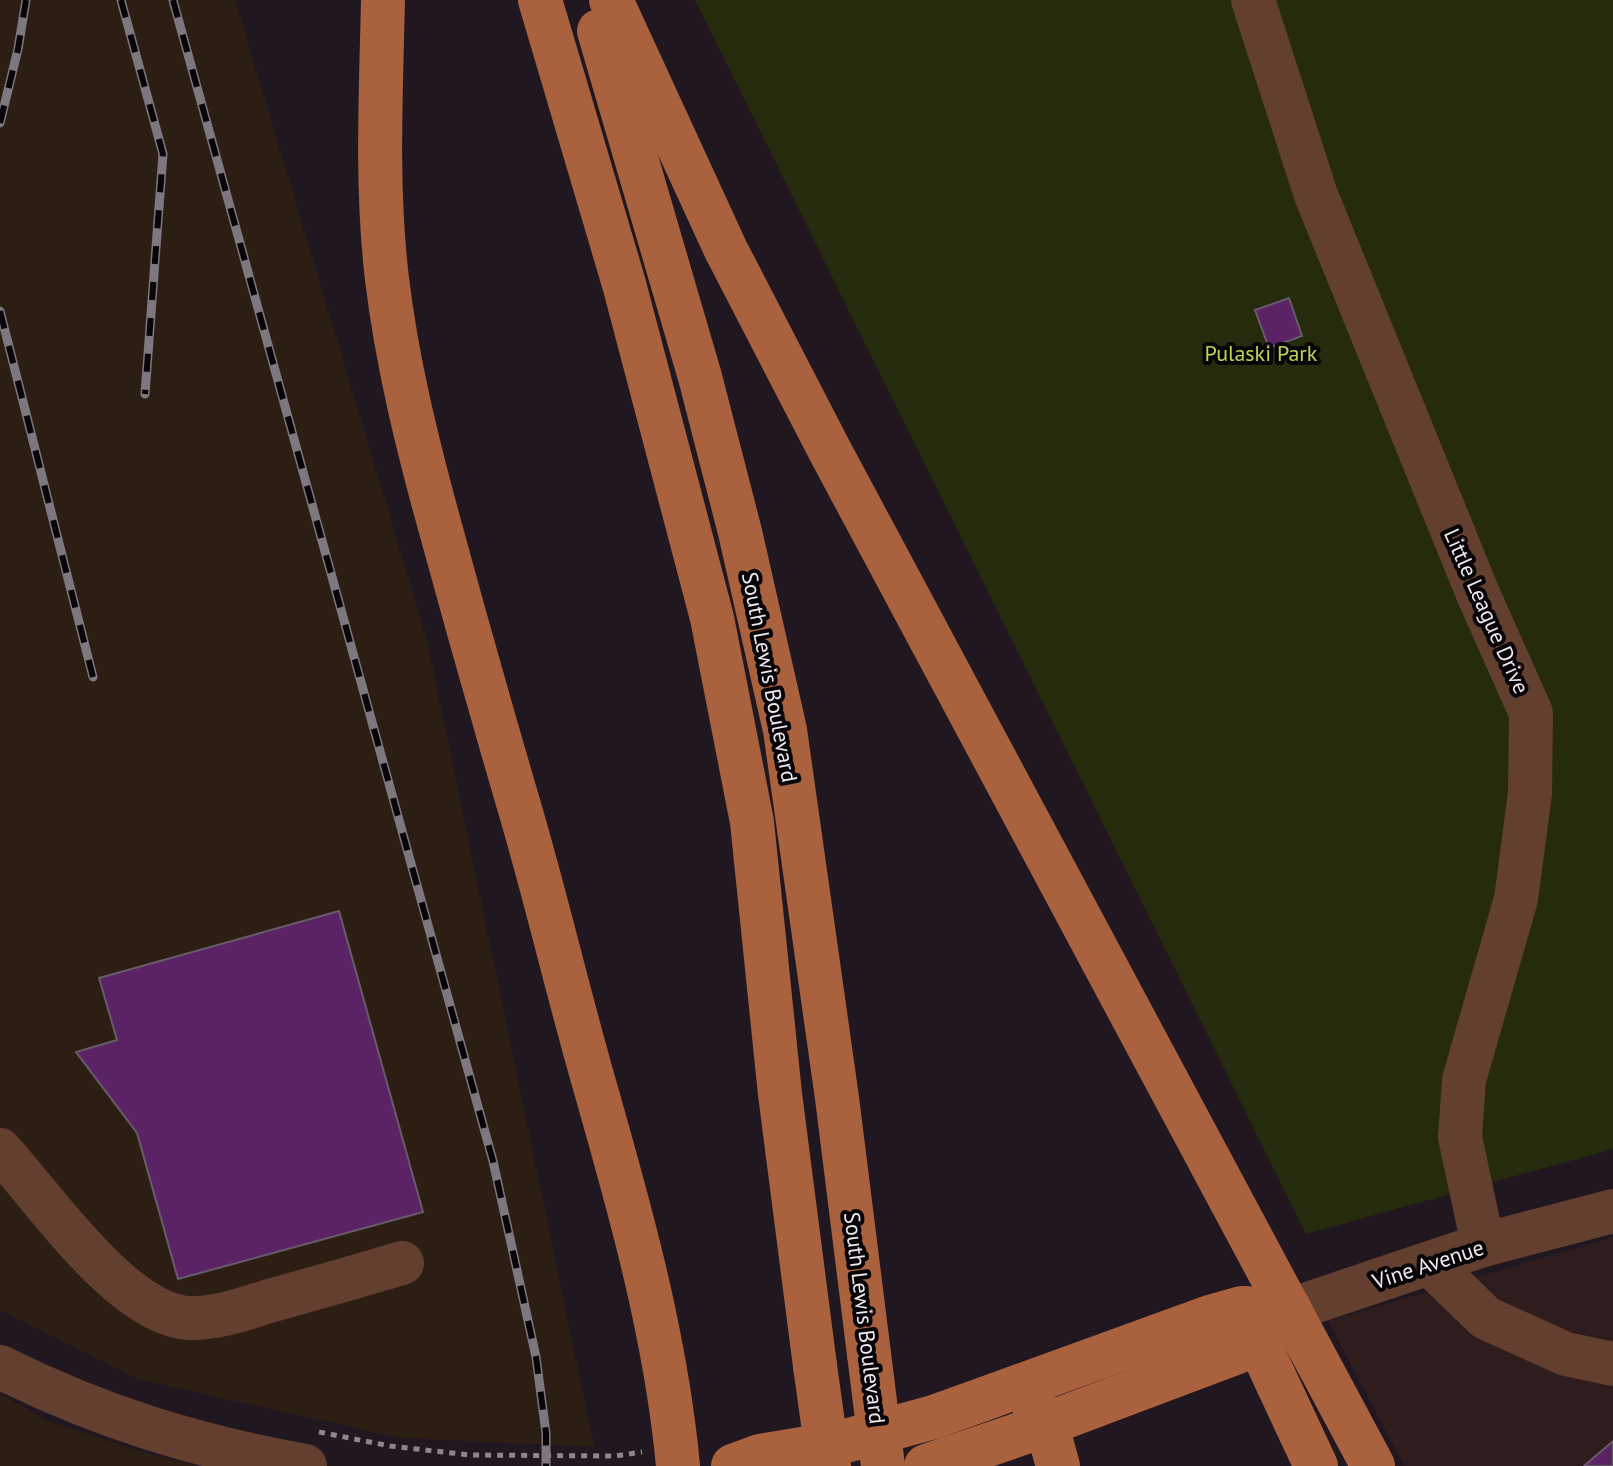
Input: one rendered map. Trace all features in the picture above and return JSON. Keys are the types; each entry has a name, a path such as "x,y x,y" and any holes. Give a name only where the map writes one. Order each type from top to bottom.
{"main road":[{"path":"383,0 383,206 387,278 401,366 419,451 484,690 519,802 657,1321 675,1421 678,1466"},
{"name":"South Lewis Boulevard","path":"540,0 624,284 715,634 752,822 780,1094 829,1466"},
{"name":"South Lewis Boulevard","path":"590,0 700,377 740,532 785,730 837,1098 883,1466"},
{"path":"611,0 726,250 823,438 1373,1466"},
{"name":"Vine Avenue","path":"1250,1326 1290,1310"},
{"path":"733,1466 760,1456 838,1443 934,1417 1138,1341 1250,1326"},
{"path":"926,1466 1046,1423 1250,1326"},
{"path":"1250,1326 1316,1466"},
{"path":"1012,1387 1034,1402 1046,1423 1058,1466"}],"street":[{"name":"Little League Drive","path":"1253,0 1316,195 1478,594 1531,713 1530,793 1516,899 1464,1080 1460,1137 1483,1245"},
{"path":"0,1150 88,1254 135,1295 168,1313 189,1318 227,1313 402,1263"},
{"name":"Vine Avenue","path":"1290,1310 1483,1245 1613,1211"},
{"path":"1430,1264 1486,1318 1566,1354 1613,1364"},
{"path":"0,1367 43,1389 121,1421 242,1455 305,1466"}],"shaded area":[{"path":"0,0 235,0 427,640 594,1447 400,1438 137,1379 0,1310"},
{"path":"1613,1237 1613,1466 1404,1466 1328,1321"},
{"path":"0,1394 46,1420 139,1451 198,1466 0,1466"}],"green space":[{"name":"Pulaski Park","path":"695,0 1613,0 1613,1149 1306,1234"}],"building":[{"path":"1289,298 1302,336 1269,348 1255,310"},
{"path":"339,911 423,1212 178,1279 137,1133 76,1052 117,1040 99,978"},
{"path":"1613,1441 1613,1466 1584,1466"}],"railway":[{"path":"0,123 26,0"},
{"path":"121,0 163,154 145,394"},
{"path":"173,0 493,1161 536,1357 546,1433 546,1466"},
{"path":"0,311 93,677"}]}
